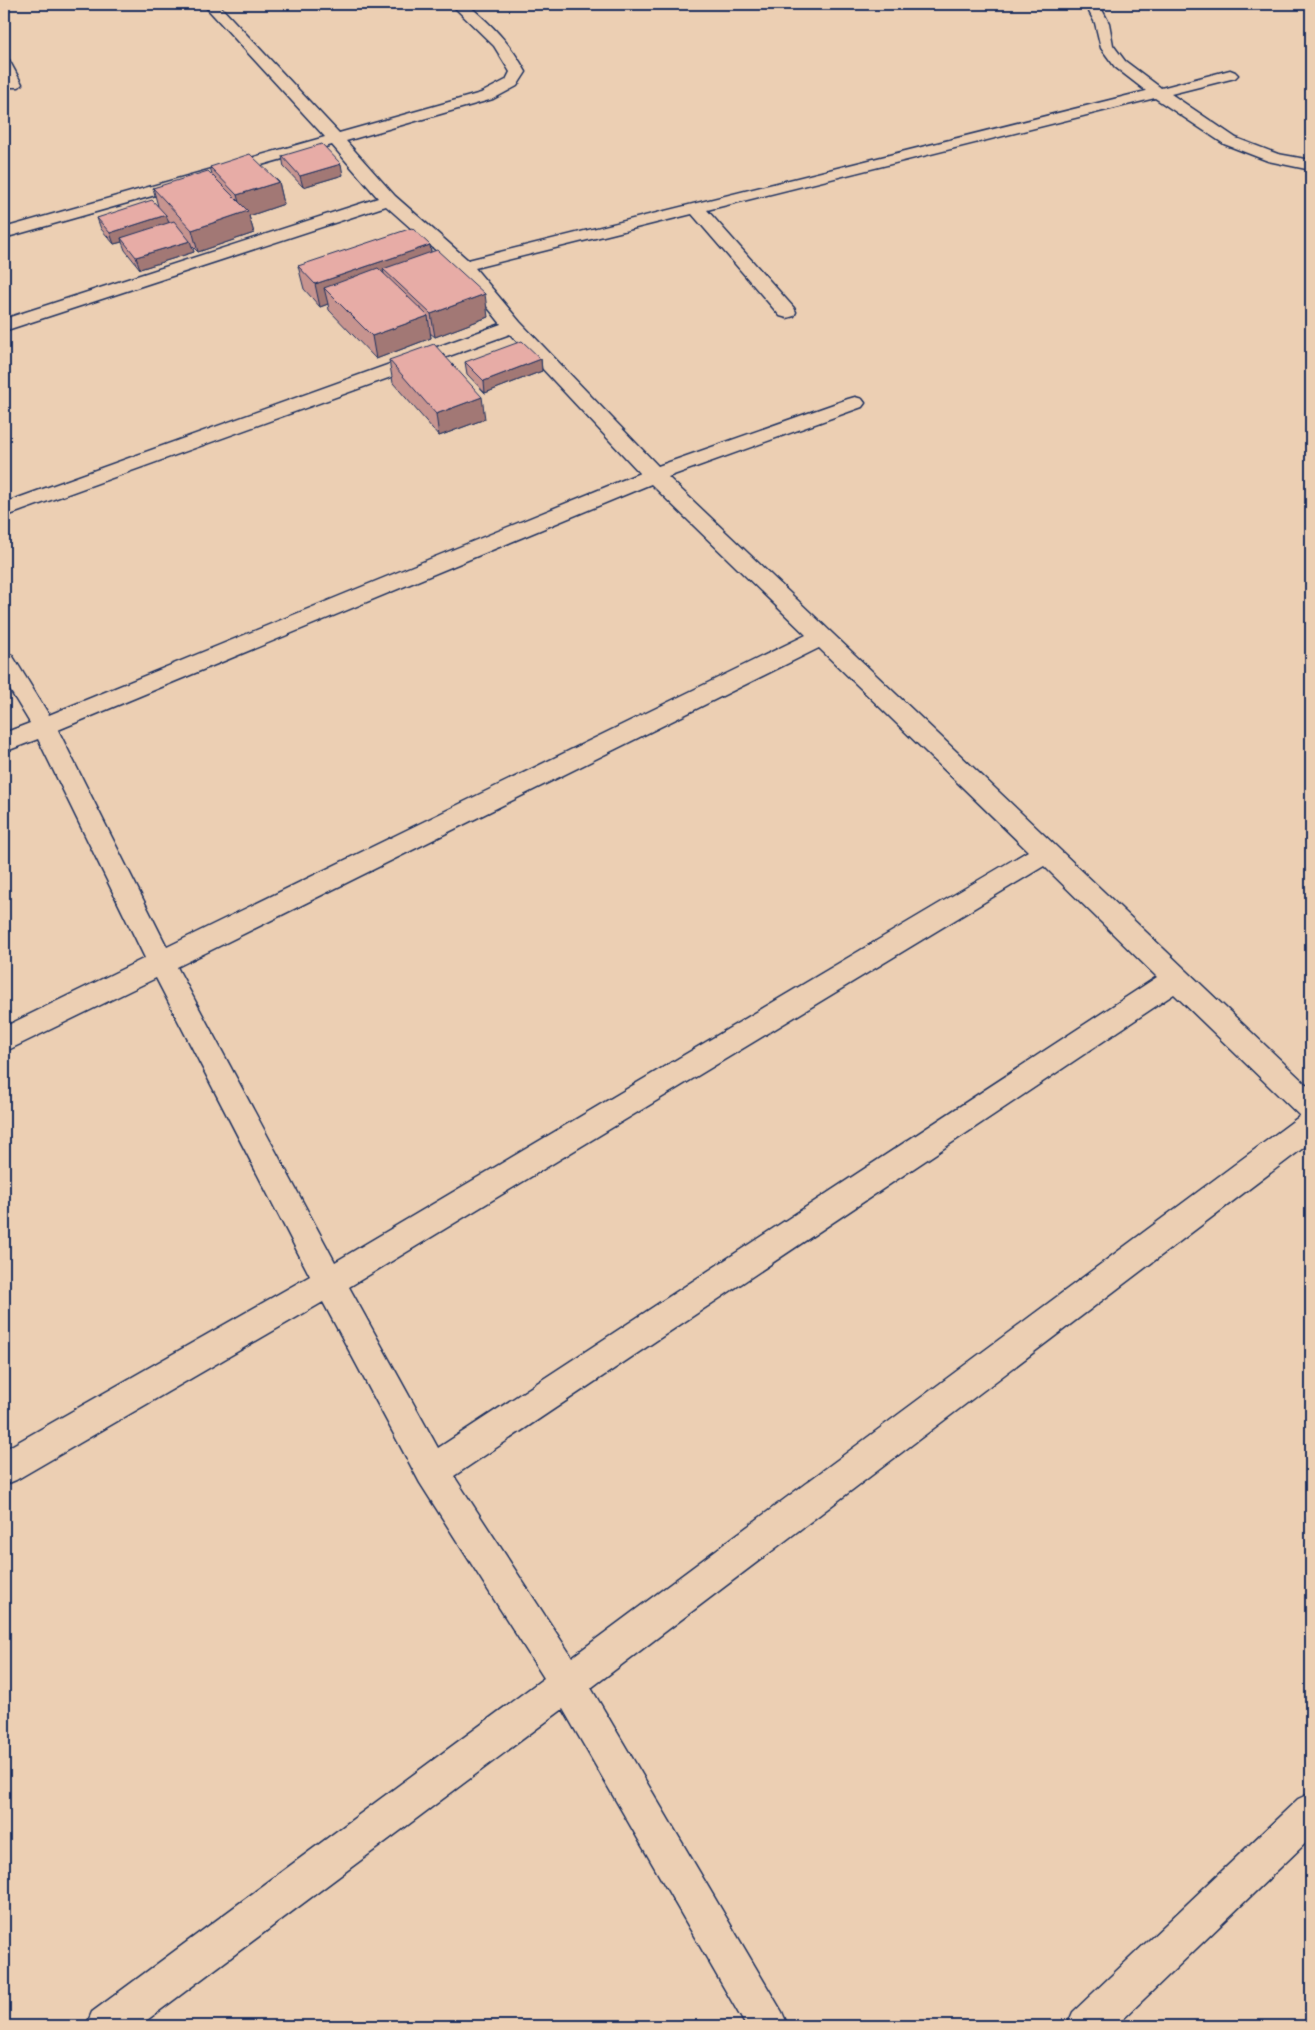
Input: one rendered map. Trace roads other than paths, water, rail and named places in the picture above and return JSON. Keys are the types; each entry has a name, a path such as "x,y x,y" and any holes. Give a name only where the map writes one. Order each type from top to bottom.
{"street":[{"path":"210,4 336,139 389,200 464,266 513,326 654,475 1311,1108"},
{"path":"4,233 487,96 512,83 518,72 512,57 490,30 458,4"},
{"path":"1092,4 1102,23 1106,45 1120,64 1158,93 1230,141 1274,158 1304,166 1311,165"},
{"path":"4,63 14,84"},
{"path":"464,266 694,207 1230,75"},
{"path":"4,325 389,200"},
{"path":"694,207 787,312"},
{"path":"4,510 513,326"},
{"path":"4,743 654,475 855,403"},
{"path":"4,1040 162,964 822,637"},
{"path":"4,661 44,726 162,964 329,1282 432,1471 568,1683 768,2026"},
{"path":"4,1468 329,1282 1045,853"},
{"path":"432,1471 1175,979"},
{"path":"106,2026 568,1683 1311,1125"},
{"path":"1087,2026 1311,1812"}]}
